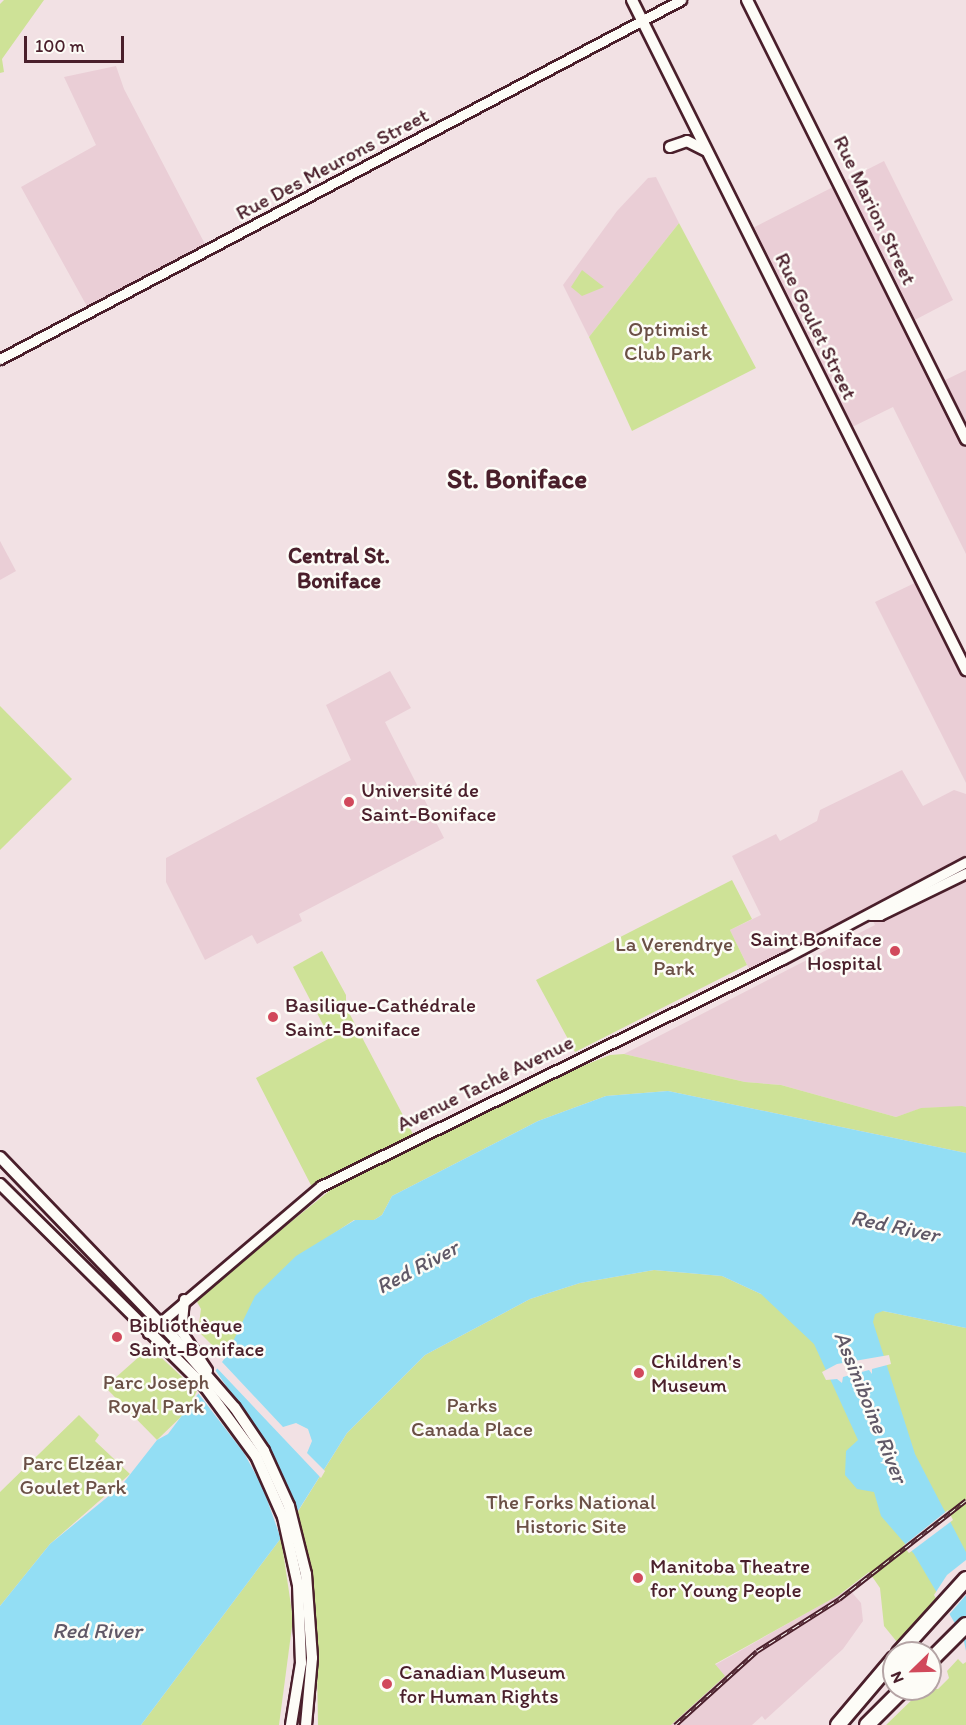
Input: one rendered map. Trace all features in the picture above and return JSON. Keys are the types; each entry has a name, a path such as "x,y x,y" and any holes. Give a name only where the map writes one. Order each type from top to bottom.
{"highway":[{"path":"910,1641 966,1579"},
{"path":"942,1649 966,1625"},
{"path":"838,1725 882,1673"},
{"path":"867,1725 891,1701"}],"main road":[{"name":"Rue Goulet Street","path":"632,0 966,670"},
{"name":"Rue Marion Street","path":"747,0 966,439"},
{"path":"670,147 693,141 708,153"},
{"path":"0,1157 159,1322 178,1335 250,1430 274,1472 290,1506 306,1574 312,1658 306,1725"},
{"path":"0,1184 214,1398 256,1456 283,1518 298,1585 301,1663 291,1725"}],"street":[{"name":"Rue Des Meurons Street","path":"0,359 681,0"},
{"name":"Avenue Taché Avenue","path":"870,915 876,907 966,862"},
{"path":"947,871 952,880"},
{"name":"Avenue Taché Avenue","path":"148,1333 184,1299 321,1186 870,915 879,915 966,873"},
{"path":"178,1335 184,1299"}],"shaded area":[{"path":"116,66 124,89 206,246 89,310 21,187 96,145 64,77"},
{"path":"884,161 953,300 909,323 939,383 966,370 966,554 893,407 846,430 747,231"},
{"path":"656,177 679,223 589,337 563,285 617,211 648,178"},
{"path":"0,541 16,571 0,580"},
{"path":"921,580 966,670 966,783 875,602"},
{"name":"Université de Saint-Boniface","path":"390,671 411,708 385,722 444,838 299,914 302,921 257,944 252,935 205,960 166,882 166,858 351,760 326,705"},
{"name":"Saint Boniface Hospital","path":"902,770 923,806 954,790 966,794 966,1107 922,1108 896,1117 781,1085 745,1082 624,1054 875,925 870,915 752,975 730,930 761,915 732,856 776,834 780,841 817,821 820,810"},
{"path":"849,1589 861,1603 863,1621 843,1649 765,1720 762,1716 752,1725 671,1725 724,1676 715,1665"}],"green space":[{"path":"4,0 44,0 2,59 4,72 0,73 0,4"},
{"name":"Optimist Club Park","path":"679,223 756,368 632,431 589,337"},
{"path":"582,270 604,287 582,296 571,287"},
{"path":"0,706 72,779 0,850"},
{"name":"La Verendrye Park","path":"732,880 752,919 730,930 747,965 575,1052 536,980"},
{"path":"322,951 346,995 346,1007 415,1138 314,1191 256,1078 330,1038 293,967"},
{"path":"624,1054 745,1082 781,1085 896,1117 921,1108 966,1107 966,1153 668,1091 606,1096 538,1121 392,1196 382,1215 374,1220 354,1220 330,1236 225,1358 198,1331 201,1309 197,1302 210,1287 338,1184 540,1083 610,1055"},
{"name":"The Forks National Historic Site","path":"654,1270 722,1276 761,1294 883,1311 966,1328 966,1566 898,1641 884,1626 880,1588 869,1572 839,1595 715,1664 725,1676 671,1725 318,1725 316,1611 311,1568 297,1513 347,1433 425,1355 530,1299 580,1283"},
{"name":"Parc Joseph Royal Park","path":"150,1347 197,1391 187,1411 157,1440 105,1387"},
{"name":"Parc Elzéar Goulet Park","path":"79,1415 99,1435 95,1441 130,1474 50,1544 0,1606 0,1492"},
{"path":"281,1538 293,1619 279,1725 141,1725"},
{"path":"958,1659 963,1664 966,1662 966,1725 886,1725 911,1701 942,1701 942,1685 949,1678 947,1671"}],"water":[{"name":"Red River","path":"668,1091 966,1153 966,1328 883,1311 875,1314 873,1322 915,1454 966,1552 966,1651 963,1637 914,1554 881,1516 874,1492 857,1489 845,1475 846,1451 858,1440 814,1344 761,1294 722,1276 654,1270 580,1283 530,1299 425,1355 347,1433 281,1538 141,1725 0,1725 0,1606 50,1544 121,1486 157,1440 168,1434 225,1358 255,1296 296,1256 355,1220 374,1220 382,1215 392,1196 538,1121 606,1096"}],"pier":[{"path":"889,1355 891,1364 872,1369 872,1374 869,1370 843,1377 842,1383 837,1379 826,1380 822,1372 837,1364"},
{"path":"223,1356 222,1362 283,1427 296,1423 308,1429 312,1441 307,1453 325,1471 321,1478 215,1366"},
{"path":"213,1367 264,1440 291,1496 298,1516 282,1542 263,1488 244,1453 195,1389"},
{"path":"948,1510 953,1520 909,1553 903,1546"},
{"path":"966,1560 966,1595 947,1617 934,1595 947,1575"}],"railway":[{"path":"675,1725 757,1651 839,1599 966,1500"}],"place":[{"name":"Université de Saint-Boniface","path":"349,802"},
{"name":"Saint Boniface Hospital","path":"895,951"},
{"name":"Basilique-Cathédrale Saint-Boniface","path":"273,1017"},
{"name":"Bibliothèque Saint-Boniface","path":"117,1337"},
{"name":"Children's Museum","path":"639,1373"},
{"name":"Manitoba Theatre for Young People","path":"638,1578"},
{"name":"Canadian Museum for Human Rights","path":"387,1684"}],"district":[{"name":"St. Boniface","path":"517,479"},
{"name":"Central St. Boniface","path":"339,568"}],"park label":[{"name":"Parks Canada Place","path":"472,1417"}],"water label":[{"name":"Assiniboine River","path":"871,1407"}]}
